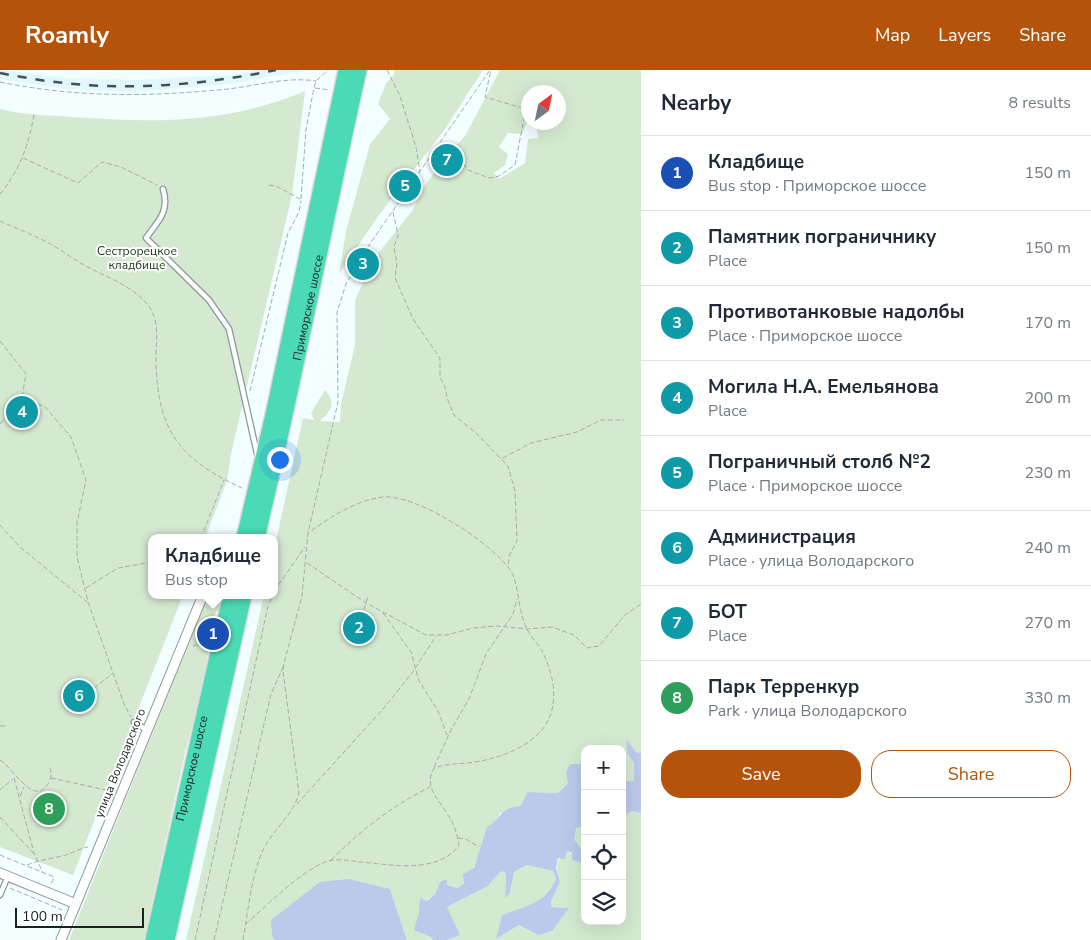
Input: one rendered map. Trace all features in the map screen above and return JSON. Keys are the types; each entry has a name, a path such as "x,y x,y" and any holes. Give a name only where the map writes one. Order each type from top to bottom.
{"highway":[{"name":"Приморское шоссе","path":"245,534 352,73"},
{"name":"Приморское шоссе","path":"257,534 285,422 352,73"},
{"name":"Приморское шоссе","path":"153,940 230,599"},
{"name":"Приморское шоссе","path":"167,940 243,599"}],"street":[{"name":"улица Володарского","path":"61,940 201,599"},
{"path":"4,875 76,904"}],"lane":[{"path":"163,190 167,202 162,216 146,238 209,300 229,330 260,471"},
{"path":"134,722 147,730"},
{"path":"0,895 4,886 4,875"}],"path":[{"path":"246,404 288,233 299,212 306,130 314,88 316,81 328,70"},
{"path":"387,70 400,96 416,147 420,172"},
{"path":"440,144 454,152 468,170 489,178 500,176 512,169 526,110 485,97 491,70"},
{"path":"214,940 271,694 284,664 302,596 308,534 338,402 339,382 336,326 341,298 353,270 491,70"},
{"path":"0,82 65,93 136,95 245,88 296,78 316,81"},
{"path":"314,88 336,90"},
{"path":"0,194 10,182 23,158 34,114"},
{"path":"23,158 78,183 102,162 135,173 163,190"},
{"path":"269,185 276,186 300,199"},
{"path":"393,211 398,235 394,247 397,264 395,278 413,319 440,358 440,377 445,387 446,398 454,415 503,458 508,466 514,491 518,540 510,554 508,568"},
{"path":"0,221 46,241 138,294 151,310 158,330 156,363 160,404 170,433 188,457 242,488"},
{"path":"0,341 26,374 22,398 0,424"},
{"path":"22,398 45,406 71,437 83,471 86,480 77,523 77,557 88,602 124,704 134,722"},
{"path":"503,458 531,443 577,432 601,420 624,420"},
{"path":"203,534 225,479"},
{"path":"308,534 332,516 360,504 383,497 407,500 441,515 461,528 496,556 512,573 519,608 528,630 550,668 554,689 553,706 548,722 537,736 506,754 434,768"},
{"path":"0,525 20,547 88,602"},
{"path":"278,585 306,545"},
{"path":"306,562 366,603 426,635 447,635 473,628 503,627 528,630 552,626 574,635 587,648 599,646 625,614 641,604"},
{"path":"85,588 118,568 148,563"},
{"path":"360,624 368,596"},
{"path":"246,925 277,894 314,868 331,860 416,866 448,857 459,846 454,826 431,787 431,773 448,736 469,699 486,654 513,614 518,597"},
{"path":"195,940 268,606 271,599"},
{"path":"383,613 411,652 414,669 419,681 438,711 448,736"},
{"path":"243,940 262,852 271,836 296,804 383,709 437,635"},
{"path":"284,664 299,783 296,804"},
{"path":"88,693 113,672"},
{"path":"0,726 5,726"},
{"path":"0,760 11,768 15,777 24,787 38,790 46,785 50,778 49,765"},
{"path":"0,790 15,777"},
{"path":"15,777 16,791 20,797 25,823 43,873"},
{"path":"50,778 110,791"},
{"path":"0,786 4,787"},
{"path":"20,797 24,787"},
{"path":"331,860 357,833 389,811 431,787"},
{"path":"0,817 38,859"},
{"path":"458,838 463,838 478,847"},
{"path":"26,866 38,859 65,856 76,849 88,846"},
{"path":"0,855 54,877 48,893"},
{"path":"4,886 62,910"}],"shaded area":[{"path":"0,70 65,78 137,80 233,75 254,70 304,70 236,83 136,92 65,89 0,79"}],"green space":[{"path":"394,70 483,70 445,129 379,215 339,274 346,231 370,144 390,119 378,104 386,83 394,75"},
{"path":"500,70 641,70 641,753 636,752 626,741 627,753 634,763 634,781 626,781 626,745 581,745 581,764 570,764 568,783 558,793 527,792 521,806 500,813 495,823 487,828 477,860 469,875 458,888 447,885 447,880 440,882 435,894 426,901 420,898 420,912 415,930 431,937 433,940 407,940 390,889 272,936 275,940 186,940 263,599 278,599 278,534 303,418 314,420 311,413 325,390 329,394 332,403 330,410 320,421 340,422 341,404 355,345 355,301 376,256 412,211 425,185 465,136","holes":["521,85 566,85 566,130 537,130 538,138 528,139 525,163 499,179 494,173 505,165 508,154 499,147 508,133 522,134 524,130 521,130"]},
{"name":"Сестрорецкое кладбище","path":"305,91 292,195 231,454 227,481 207,534 148,534 148,599 181,599 73,875 0,847 0,109 27,114 103,119 162,120 219,115 276,102"},
{"path":"206,599 223,599 220,612 216,611 209,644 205,678 185,753 144,940 69,940"},
{"path":"632,811 641,813 641,940 446,940 447,907 488,886 501,871 506,872 505,897 510,893 514,872 527,865 553,871 556,879 552,888 541,899 527,907 502,915 497,938 519,925 538,935 568,908 551,907 551,902 560,882 557,869 558,861 566,850 581,861 581,925 626,925 626,815"},
{"path":"581,827 581,848 574,839 575,828"}],"water":[{"path":"626,739 636,752 641,753 641,813 632,811 626,815 626,781 634,781 634,763 627,753"},
{"path":"570,764 581,764 581,827 576,828 574,839 581,849 581,863 572,860 572,853 567,851 565,859 558,858 556,868 560,882 551,902 551,907 569,908 552,931 538,935 519,925 496,939 502,915 540,899 552,887 556,879 553,871 527,865 514,872 510,893 505,898 506,873 501,871 488,886 447,907 460,935 446,940 433,940 431,937 414,930 419,912 420,898 427,901 435,894 440,882 447,879 447,885 458,888 464,883 463,874 474,868 487,827 505,811 521,806 527,792 558,793 568,783 566,772"},
{"path":"349,879 390,889 407,940 275,940 272,936 271,920 320,882"}],"railway":[{"path":"0,73 64,83 144,86 224,79 276,70"}],"place":[{"name":"БОТ","path":"447,160"},
{"name":"Пограничный столб №2","path":"405,186"},
{"name":"Противотанковые надолбы","path":"363,264"},
{"name":"Могила Н.А. Емельянова","path":"22,412"},
{"name":"Памятник пограничнику","path":"359,628"},
{"name":"Кладбище","path":"213,634"},
{"name":"Администрация","path":"79,696"},
{"name":"Парк Терренкур","path":"49,809"}]}
